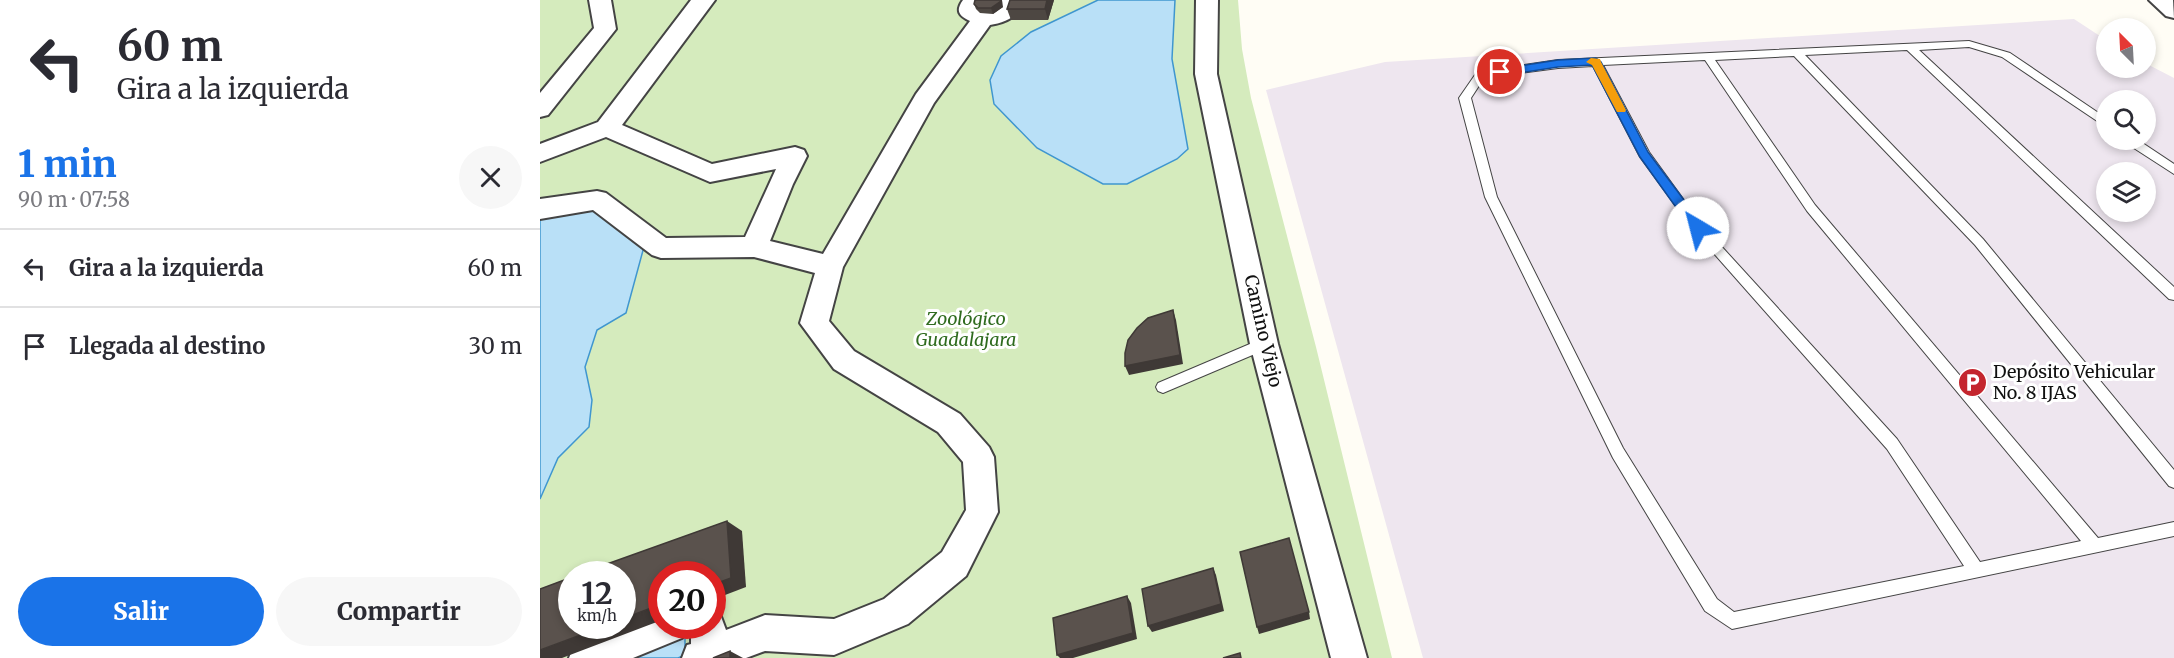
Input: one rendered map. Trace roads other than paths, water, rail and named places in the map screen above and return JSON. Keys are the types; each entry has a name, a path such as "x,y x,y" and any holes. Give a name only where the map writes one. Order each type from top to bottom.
{"street":[{"path":"540,109 605,29 600,0"},
{"path":"540,153 607,129 697,6 704,0"},
{"path":"706,646 765,633 832,648 896,612 954,564 982,512 978,457 950,423 844,360 814,323 830,266 924,99 978,9 1004,14 1011,7 1011,0"},
{"name":"Camino Viejo","path":"1207,0 1206,74 1264,344 1349,658"},
{"path":"2160,0 2174,11"},
{"path":"607,129 710,173 795,156 780,184 754,247"},
{"path":"540,209 597,200 661,248 754,247 830,266"},
{"path":"587,658 648,634"}],"lane":[{"path":"2096,116 2006,55 1969,44 1558,63 1481,75 1465,98 1491,197 1618,453 1711,605 1732,621 2174,529"},
{"path":"1909,46 2174,295"},
{"path":"1795,51 1979,242 2174,482"},
{"path":"1707,56 1811,208 2095,546"},
{"path":"1596,62 1644,154 1691,219 1892,444 1977,571"},
{"path":"2145,150 2174,170"},
{"path":"1163,387 1264,344"}],"water":[{"path":"1098,0 1175,0 1172,59 1188,149 1177,159 1127,184 1103,184 1037,148 994,104 990,80 1001,56 1031,32"},
{"path":"588,207 645,243 626,313 597,330 585,367 592,400 589,427 558,458 540,499 540,215"},
{"path":"659,639 685,639 685,655 678,658 610,658"}],"place":[{"name":"Depósito Vehicular No. 8 IJAS","path":"1972,382"}],"park label":[{"name":"Zoológico Guadalajara","path":"966,329"}]}
